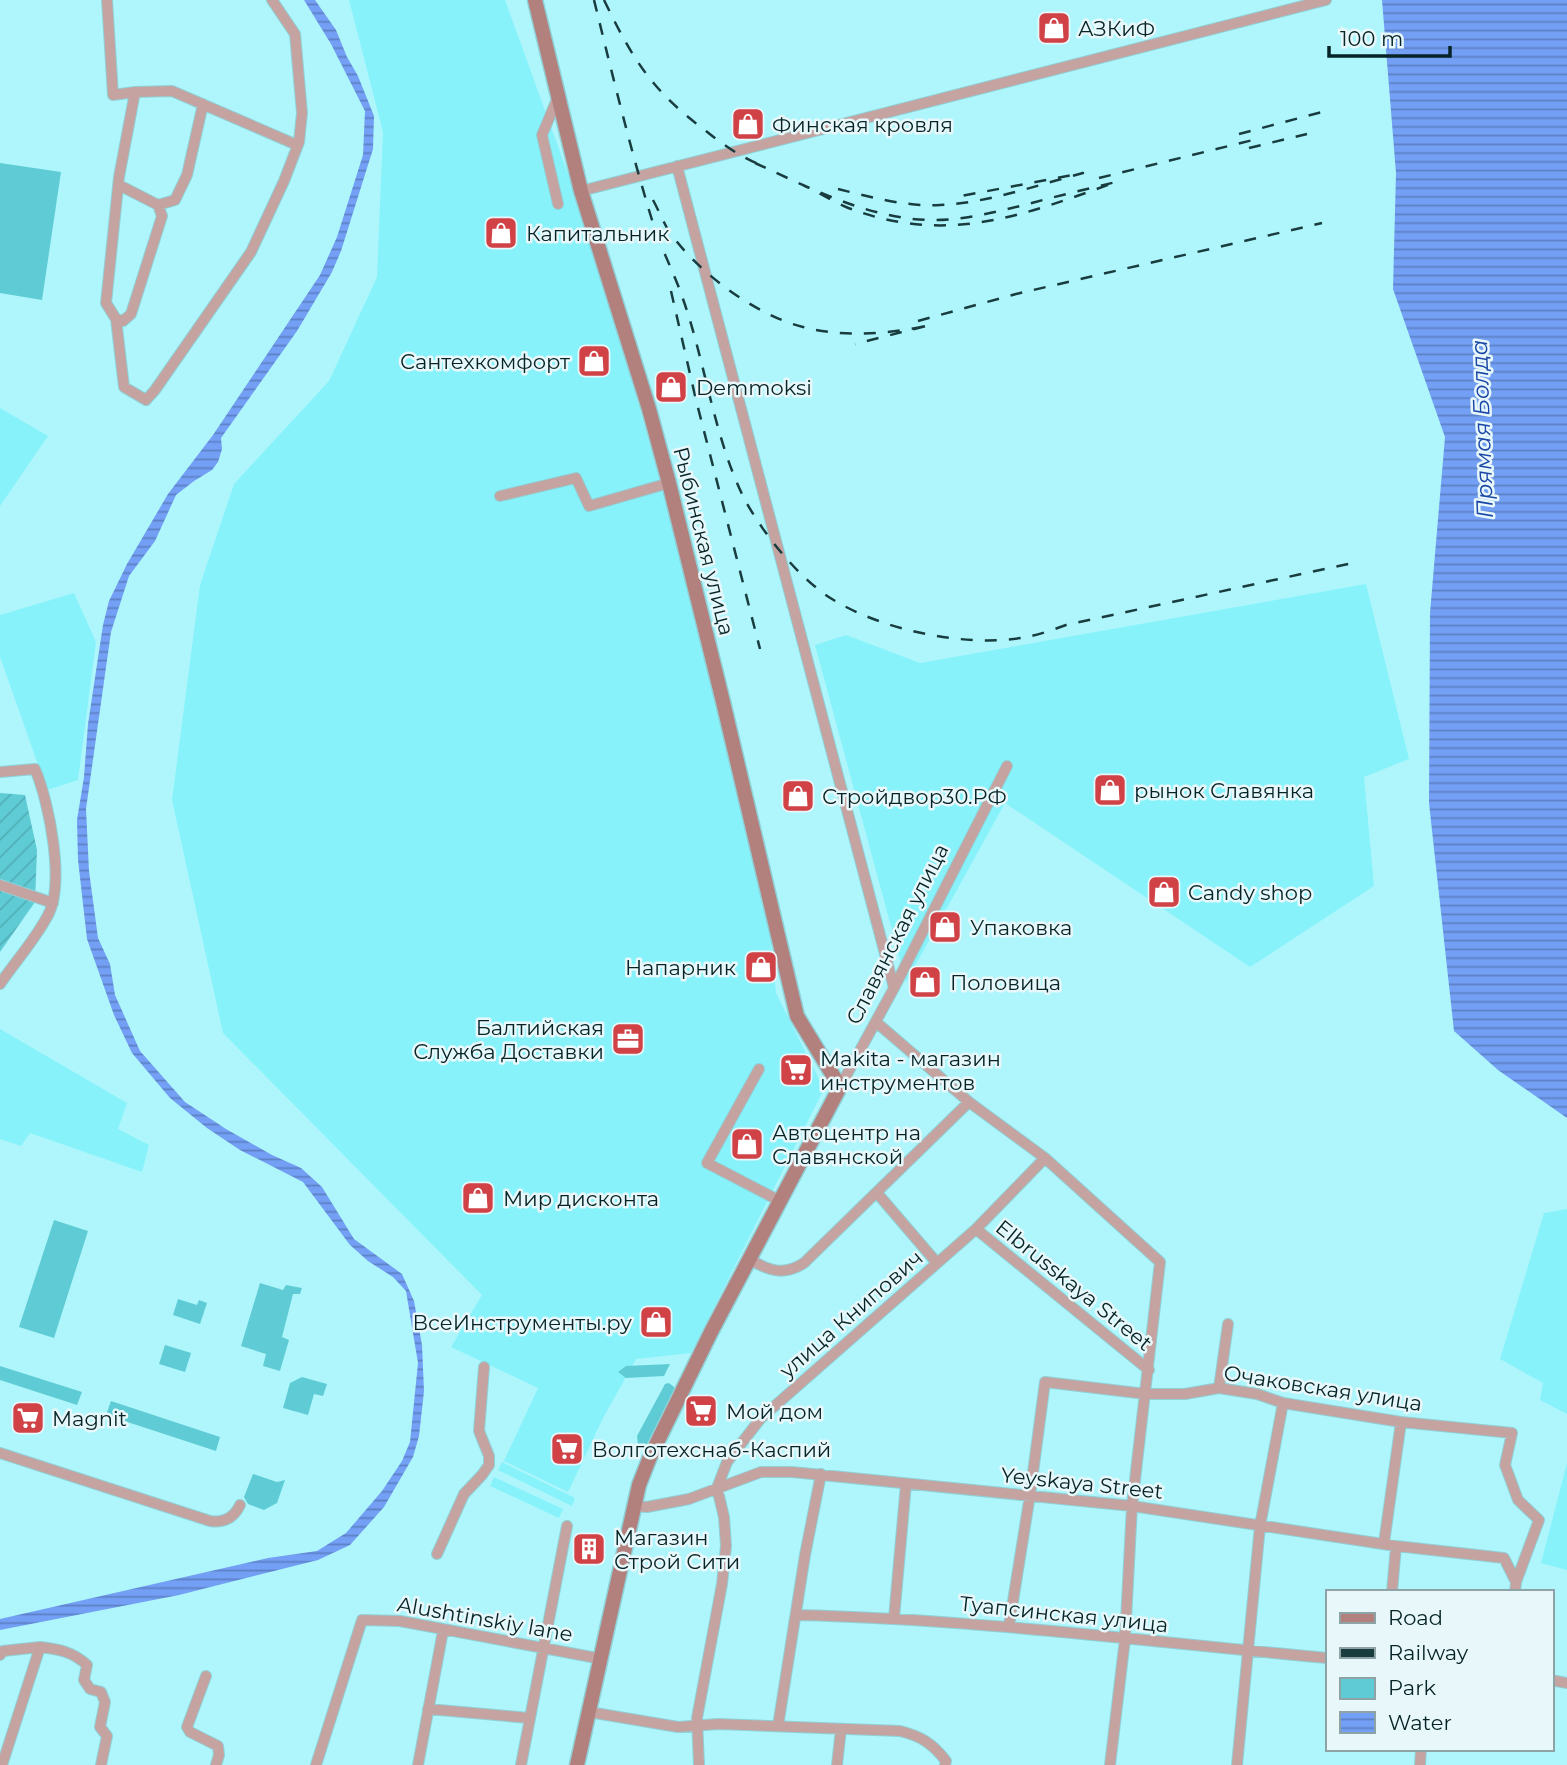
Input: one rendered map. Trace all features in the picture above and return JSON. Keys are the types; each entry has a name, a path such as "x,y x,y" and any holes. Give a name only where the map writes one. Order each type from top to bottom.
{"main road":[{"name":"Рыбинская улица","path":"535,0 581,191 649,408 669,483 797,1016 840,1087"},
{"name":"Славянская улица","path":"577,1765 633,1506 650,1457 749,1259 840,1087"}],"street":[{"path":"107,0 113,95 172,91 298,145"},
{"path":"135,92 119,185 106,303 116,319 124,387 146,400 251,252 298,145 302,114 295,34 272,0"},
{"path":"581,191 1326,0"},
{"path":"558,97 542,135 558,204"},
{"path":"158,205 175,200 187,175 202,104"},
{"path":"677,166 894,988"},
{"path":"116,319 123,321 131,314 162,216 158,205 119,185"},
{"path":"500,496 576,478 589,506 669,483"},
{"name":"Славянская улица","path":"840,1087 894,988 1007,766"},
{"path":"0,772 35,769 43,788 57,876 54,903 47,917 0,984"},
{"path":"0,885 54,903"},
{"path":"876,1022 969,1102 1045,1158 1160,1262 1132,1506 1125,1639 1110,1765"},
{"path":"759,1069 707,1163 780,1201"},
{"path":"749,1259 759,1265 791,1272 804,1263 969,1102"},
{"name":"улица Книпович","path":"717,1488 727,1462 761,1418 976,1229 1045,1158"},
{"path":"877,1193 937,1263"},
{"name":"Elbrusskaya Street","path":"976,1229 1149,1370"},
{"path":"1219,1388 1228,1324"},
{"path":"437,1554 464,1494 489,1465 489,1456 479,1431 484,1367"},
{"name":"Очаковская улица","path":"1030,1495 1045,1382 1146,1394 1185,1394 1219,1388 1257,1394 1283,1403 1401,1422 1512,1433 1505,1465 1518,1500 1539,1520 1516,1587"},
{"path":"1237,1765 1260,1526 1283,1403"},
{"path":"1384,1543 1401,1422"},
{"path":"0,1453 209,1521 226,1520 234,1515 240,1505"},
{"name":"Yeyskaya Street","path":"633,1506 667,1504 761,1472 821,1474 906,1485 1132,1506 1396,1546 1504,1558 1516,1587"},
{"path":"778,1726 805,1555 821,1474"},
{"path":"894,1618 906,1485"},
{"path":"699,1765 698,1707 722,1584 726,1546 724,1517 717,1488"},
{"path":"1009,1626 1030,1495"},
{"path":"521,1765 567,1526"},
{"path":"1392,1590 1396,1546"},
{"name":"Туапсинская улица","path":"796,1615 1009,1626 1326,1658"},
{"name":"Alushtinskiy lane","path":"316,1765 362,1620 400,1622 602,1659"},
{"path":"418,1765 443,1631"},
{"path":"2,1765 40,1647"},
{"path":"0,1655 3,1651 40,1647 60,1649 76,1655 87,1665 84,1680 90,1689 101,1692 104,1702 100,1727 107,1736 100,1765"},
{"path":"206,1676 187,1727 190,1732 218,1746 216,1765"},
{"path":"428,1709 529,1718"},
{"path":"589,1712 678,1727 718,1724 900,1731 922,1737 942,1755 946,1761 945,1765"},
{"path":"837,1765 841,1729"}],"shaded area":[{"path":"349,0 505,0 576,196 609,300 665,499 769,920 776,993 824,1089 691,1353 636,1359 603,1418 568,1492 504,1461 538,1388 451,1347 482,1295 223,1033 172,800 200,585 234,484 329,381 377,277 383,132"},
{"path":"0,408 48,436 0,506"},
{"name":"рынок Славянка","path":"1366,584 1409,759 1364,777 1374,886 1250,967 1005,803 906,982 815,645 846,635 920,663"},
{"path":"74,593 96,642 78,780 47,790 0,657 0,615"},
{"path":"0,1029 127,1103 118,1129 149,1145 142,1172 30,1133 21,1146 0,1139"},
{"path":"1567,1209 1567,1414 1540,1400 1543,1383 1500,1359 1544,1213"},
{"path":"502,1462 575,1498 572,1506 498,1470"},
{"path":"1567,1463 1567,1570 1541,1563"},
{"path":"494,1477 563,1509 559,1518 490,1486"}],"green space":[{"path":"0,163 61,172 42,300 0,293"},
{"path":"0,793 25,795 37,850 35,902 0,952"},
{"path":"54,1220 88,1231 54,1338 19,1327"},
{"path":"260,1283 283,1290 286,1285 302,1288 300,1294 293,1294 282,1337 289,1340 280,1371 263,1366 266,1354 241,1346"},
{"path":"178,1299 197,1305 199,1300 207,1303 200,1324 173,1315"},
{"path":"165,1345 191,1353 185,1372 159,1364"},
{"path":"670,1364 664,1376 626,1378 618,1372 626,1366"},
{"path":"0,1366 82,1392 77,1405 0,1380"},
{"path":"302,1377 327,1384 323,1396 314,1394 308,1415 283,1408 290,1383"},
{"path":"669,1383 674,1387 674,1392 646,1446 638,1445 637,1436 665,1384"},
{"path":"111,1401 220,1437 216,1451 106,1415"},
{"path":"253,1474 277,1482 285,1480 277,1503 264,1510 248,1504 244,1497"}],"water":[{"path":"304,0 315,0 336,30 358,76 374,116 373,149 332,272 297,331 221,438 222,449 218,462 212,470 176,495 155,541 129,576 111,632 86,809 89,871 98,938 110,964 115,995 140,1051 185,1102 226,1129 301,1168 322,1187 354,1239 402,1274 414,1301 422,1345 424,1391 419,1436 413,1457 384,1507 350,1545 318,1560 179,1595 0,1630 0,1619 268,1558 317,1551 346,1533 382,1491 402,1461 410,1442 418,1363 406,1291 393,1277 350,1245 303,1182 240,1150 207,1128 170,1098 132,1053 114,1015 87,939 78,860 77,820 88,724 109,601 127,564 168,494 213,435 320,275 337,237 363,155 365,111 331,44"},
{"name":"Прямая Болда","path":"1382,0 1567,0 1567,1118 1498,1070 1454,1031 1429,803 1430,613 1445,437 1393,289 1396,173"}],"railway":[{"path":"594,0 644,193 655,230 691,323 717,424 733,473 750,509 770,538 794,567 819,590 852,610 898,627 949,638 998,640 1032,636 1066,625 1357,562"},
{"path":"604,0 635,57 671,102 719,141 739,155 761,165"},
{"path":"1239,134 1322,112"},
{"path":"1249,148 1307,134"},
{"path":"1099,178 1257,139"},
{"path":"755,163 841,201 910,219 957,219 992,213 1116,182 1015,215 950,225 882,219 846,207 803,185"},
{"path":"838,189 901,203 958,204 1083,173 956,197"},
{"path":"653,200 667,228 709,275 746,301 784,321 803,327 851,334 899,331 930,325 855,344"},
{"path":"918,321 1016,294 1322,223"},
{"path":"671,291 760,649"}],"place":[{"name":"АЗКиФ","path":"1054,28"},
{"name":"Финская кровля","path":"748,124"},
{"name":"Капитальник","path":"501,233"},
{"name":"Сантехкомфорт","path":"594,361"},
{"name":"Demmoksi","path":"671,387"},
{"name":"рынок Славянка","path":"1110,790"},
{"name":"Стройдвор30.РФ","path":"798,796"},
{"name":"Candy shop","path":"1164,892"},
{"name":"Упаковка","path":"945,927"},
{"name":"Напарник","path":"761,967"},
{"name":"Половица","path":"925,982"},
{"name":"Балтийская Служба Доставки","path":"628,1039"},
{"name":"Makita - магазин инструментов","path":"796,1070"},
{"name":"Автоцентр на Славянской","path":"747,1144"},
{"name":"Мир дисконта","path":"478,1198"},
{"name":"ВсеИнструменты.ру","path":"656,1322"},
{"name":"Мой дом","path":"701,1411"},
{"name":"Magnit","path":"28,1418"},
{"name":"Волготехснаб-Каспий","path":"567,1449"},
{"name":"Магазин Строй Сити","path":"589,1549"}]}
